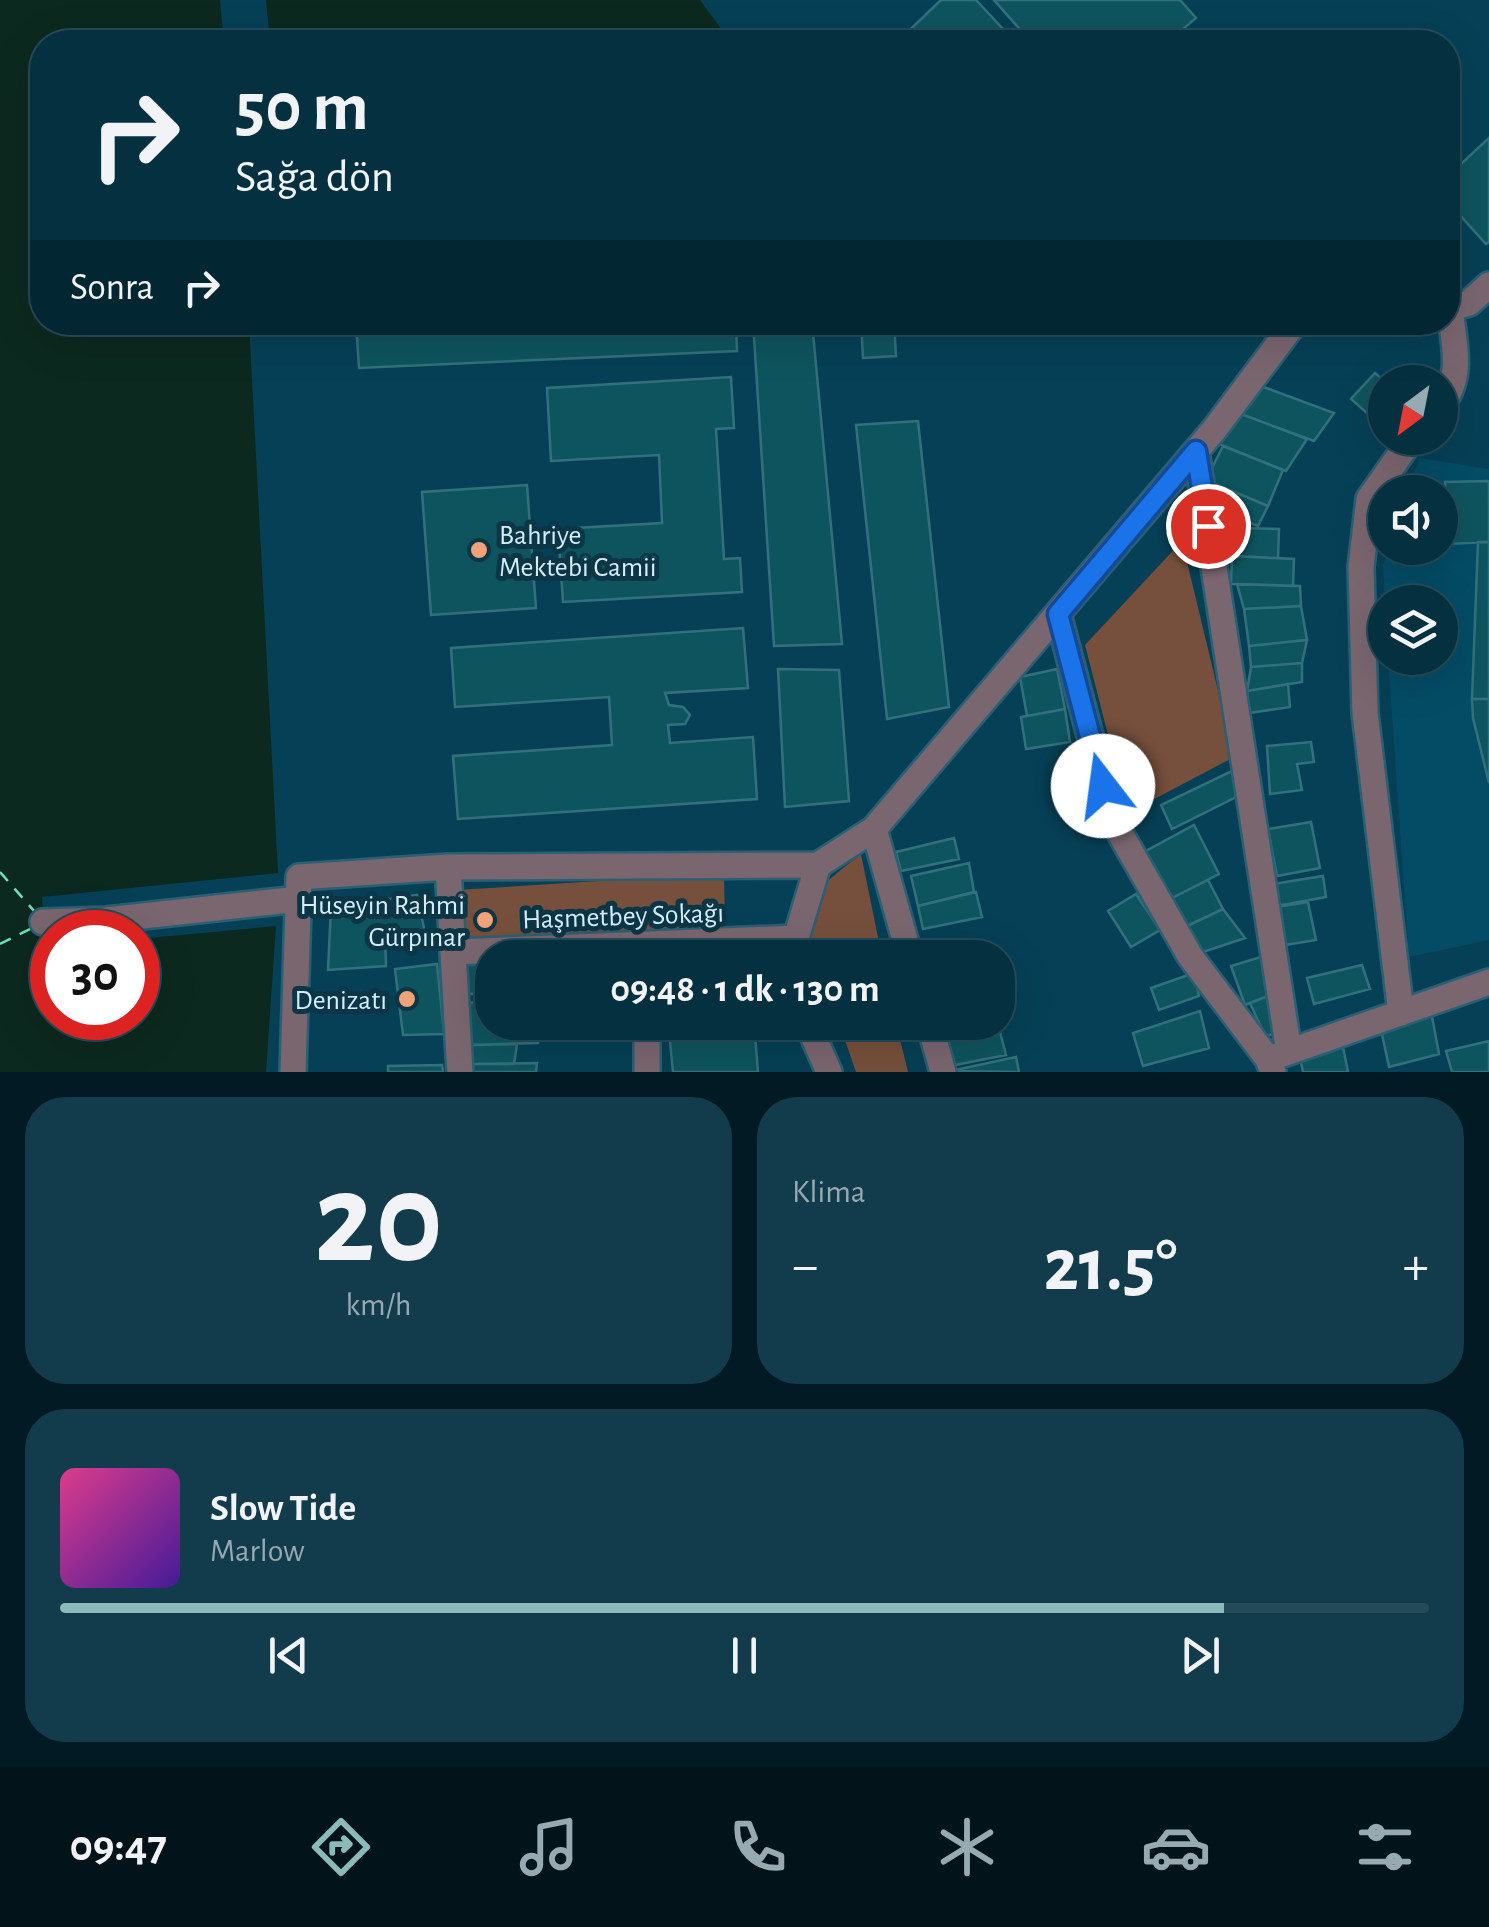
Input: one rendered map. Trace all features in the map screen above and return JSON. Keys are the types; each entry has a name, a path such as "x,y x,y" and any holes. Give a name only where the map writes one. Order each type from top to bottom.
{"street":[{"path":"1460,306 1470,303 1489,285"},
{"path":"160,911 448,867 818,865 874,829 1196,451 1286,335"},
{"path":"1453,335 1458,365"},
{"path":"1196,451 1277,1061"},
{"path":"1400,455 1369,500 1361,568 1364,713 1401,1013"},
{"path":"1058,614 1112,820 1190,956 1277,1061"},
{"path":"874,829 905,940"},
{"path":"799,940 818,865"},
{"path":"448,867 460,1072"},
{"path":"293,1072 299,888"},
{"name":"Haşmetbey Sokağı","path":"453,952 475,952"},
{"path":"1277,1061 1489,982"},
{"path":"647,1040 647,1072"},
{"path":"815,1040 829,1072"},
{"path":"933,1040 942,1072"}],"shaded area":[{"path":"0,0 220,0 223,30 30,30 30,335 250,335 278,873 42,897 43,910 30,910 30,1040 160,1040 160,937 276,926 266,1072 0,1072"},
{"path":"266,0 700,0 722,30 634,28 269,30"},
{"path":"1419,458 1489,469 1489,940 1409,957 1389,675 1458,675 1458,585 1384,585 1383,565 1458,565 1458,475 1414,475"},
{"path":"1182,541 1234,757 1128,813 1085,645"},
{"path":"861,854 879,940 809,940 809,908 834,876"},
{"path":"724,873 725,932 574,940 475,940 475,945 461,946 457,890"},
{"path":"845,1040 900,1040 908,1072 856,1072"}],"building":[{"path":"941,0 976,0 1004,30 910,30"},
{"path":"994,0 1180,0 1196,18 1182,30 1020,30"},
{"path":"1489,138 1486,244 1460,215 1460,165"},
{"path":"357,335 736,335 737,351 359,368"},
{"path":"754,335 813,335 842,644 774,646"},
{"path":"862,335 895,335 896,356 863,358"},
{"path":"731,377 734,428 716,429 724,559 740,558 742,592 563,602 558,529 662,523 659,455 551,461 547,388"},
{"path":"1368,381 1368,414 1351,399"},
{"path":"1261,386 1334,413 1314,441 1241,414"},
{"path":"1241,414 1307,439 1286,471 1219,444"},
{"path":"918,421 949,707 887,719 856,425"},
{"path":"1223,446 1283,470 1268,506 1206,480"},
{"path":"1206,480 1268,506 1258,526 1196,503"},
{"path":"1489,481 1489,542 1458,543 1458,482"},
{"name":"Bahriye Mektebi Camii","path":"527,485 536,608 431,615 422,492"},
{"path":"1233,528 1279,529 1278,558 1232,556"},
{"path":"1478,542 1489,542 1489,699 1472,699"},
{"path":"1232,556 1294,559 1293,586 1231,584"},
{"path":"1237,584 1300,586 1301,606 1244,609"},
{"path":"1301,606 1307,640 1249,646 1244,609"},
{"path":"743,628 748,688 665,693 669,705 683,707 690,715 685,724 668,725 670,743 753,737 757,799 458,819 453,756 612,745 609,697 455,707 451,648"},
{"path":"1307,640 1302,663 1251,667 1249,646"},
{"path":"1302,663 1302,682 1247,691 1251,667"},
{"path":"778,669 839,670 849,801 785,807"},
{"path":"1057,669 1065,709 1027,716 1020,677"},
{"path":"1288,684 1290,707 1249,713 1247,691"},
{"path":"1472,699 1489,699 1489,783 1473,718"},
{"path":"1065,709 1070,742 1026,749 1021,717"},
{"path":"1311,742 1314,762 1297,764 1302,790 1270,794 1267,746"},
{"path":"1236,769 1242,794 1172,829 1161,805"},
{"path":"1311,822 1320,868 1277,876 1268,829"},
{"path":"1194,825 1219,874 1170,899 1144,852"},
{"path":"954,838 959,859 901,871 896,852"},
{"path":"969,863 974,892 918,906 911,876"},
{"path":"1323,876 1326,897 1277,906 1273,884"},
{"path":"1208,880 1223,909 1185,927 1170,899"},
{"path":"976,892 982,917 923,929 918,906"},
{"path":"1136,894 1160,930 1131,947 1108,911"},
{"path":"417,895 425,933 385,933 386,966 328,970 331,907"},
{"path":"1308,902 1316,940 1285,945 1277,907"},
{"path":"1223,909 1245,938 1203,952 1185,927"},
{"path":"1267,955 1273,994 1245,1005 1231,966"},
{"path":"463,958 475,958 475,994 466,994"},
{"path":"437,964 444,1034 403,1035 395,969"},
{"path":"1362,965 1370,989 1314,1004 1307,978"},
{"path":"1194,973 1199,996 1159,1010 1151,988"},
{"path":"1273,994 1282,1032 1265,1036 1250,1003"},
{"path":"475,1002 475,1040 538,1043 468,1045 467,1003"},
{"path":"1200,1011 1209,1048 1143,1066 1133,1033"},
{"path":"1431,1011 1439,1054 1389,1067 1380,1025"},
{"path":"755,1040 758,1072 673,1072 670,1041"},
{"path":"943,1040 1002,1040 1006,1055 950,1066"},
{"path":"1489,1041 1489,1072 1452,1072 1446,1051"},
{"path":"517,1044 514,1064 471,1064 471,1045"},
{"path":"1343,1047 1348,1072 1303,1072 1300,1057"},
{"path":"1016,1057 1019,1072 951,1071"},
{"path":"537,1063 536,1072 472,1072 471,1064"},
{"path":"442,1065 443,1072 388,1072 388,1066"}],"ferry route":[{"path":"0,872 33,910"},
{"path":"0,944 30,929"}],"place":[{"name":"Bahriye Mektebi Camii","path":"479,550"},
{"name":"Hüseyin Rahmi Gürpınar","path":"485,920"},
{"name":"Denizatı","path":"407,999"}],"route":[{"path":"1103,786 1058,614 1196,451 1208,526"}]}
